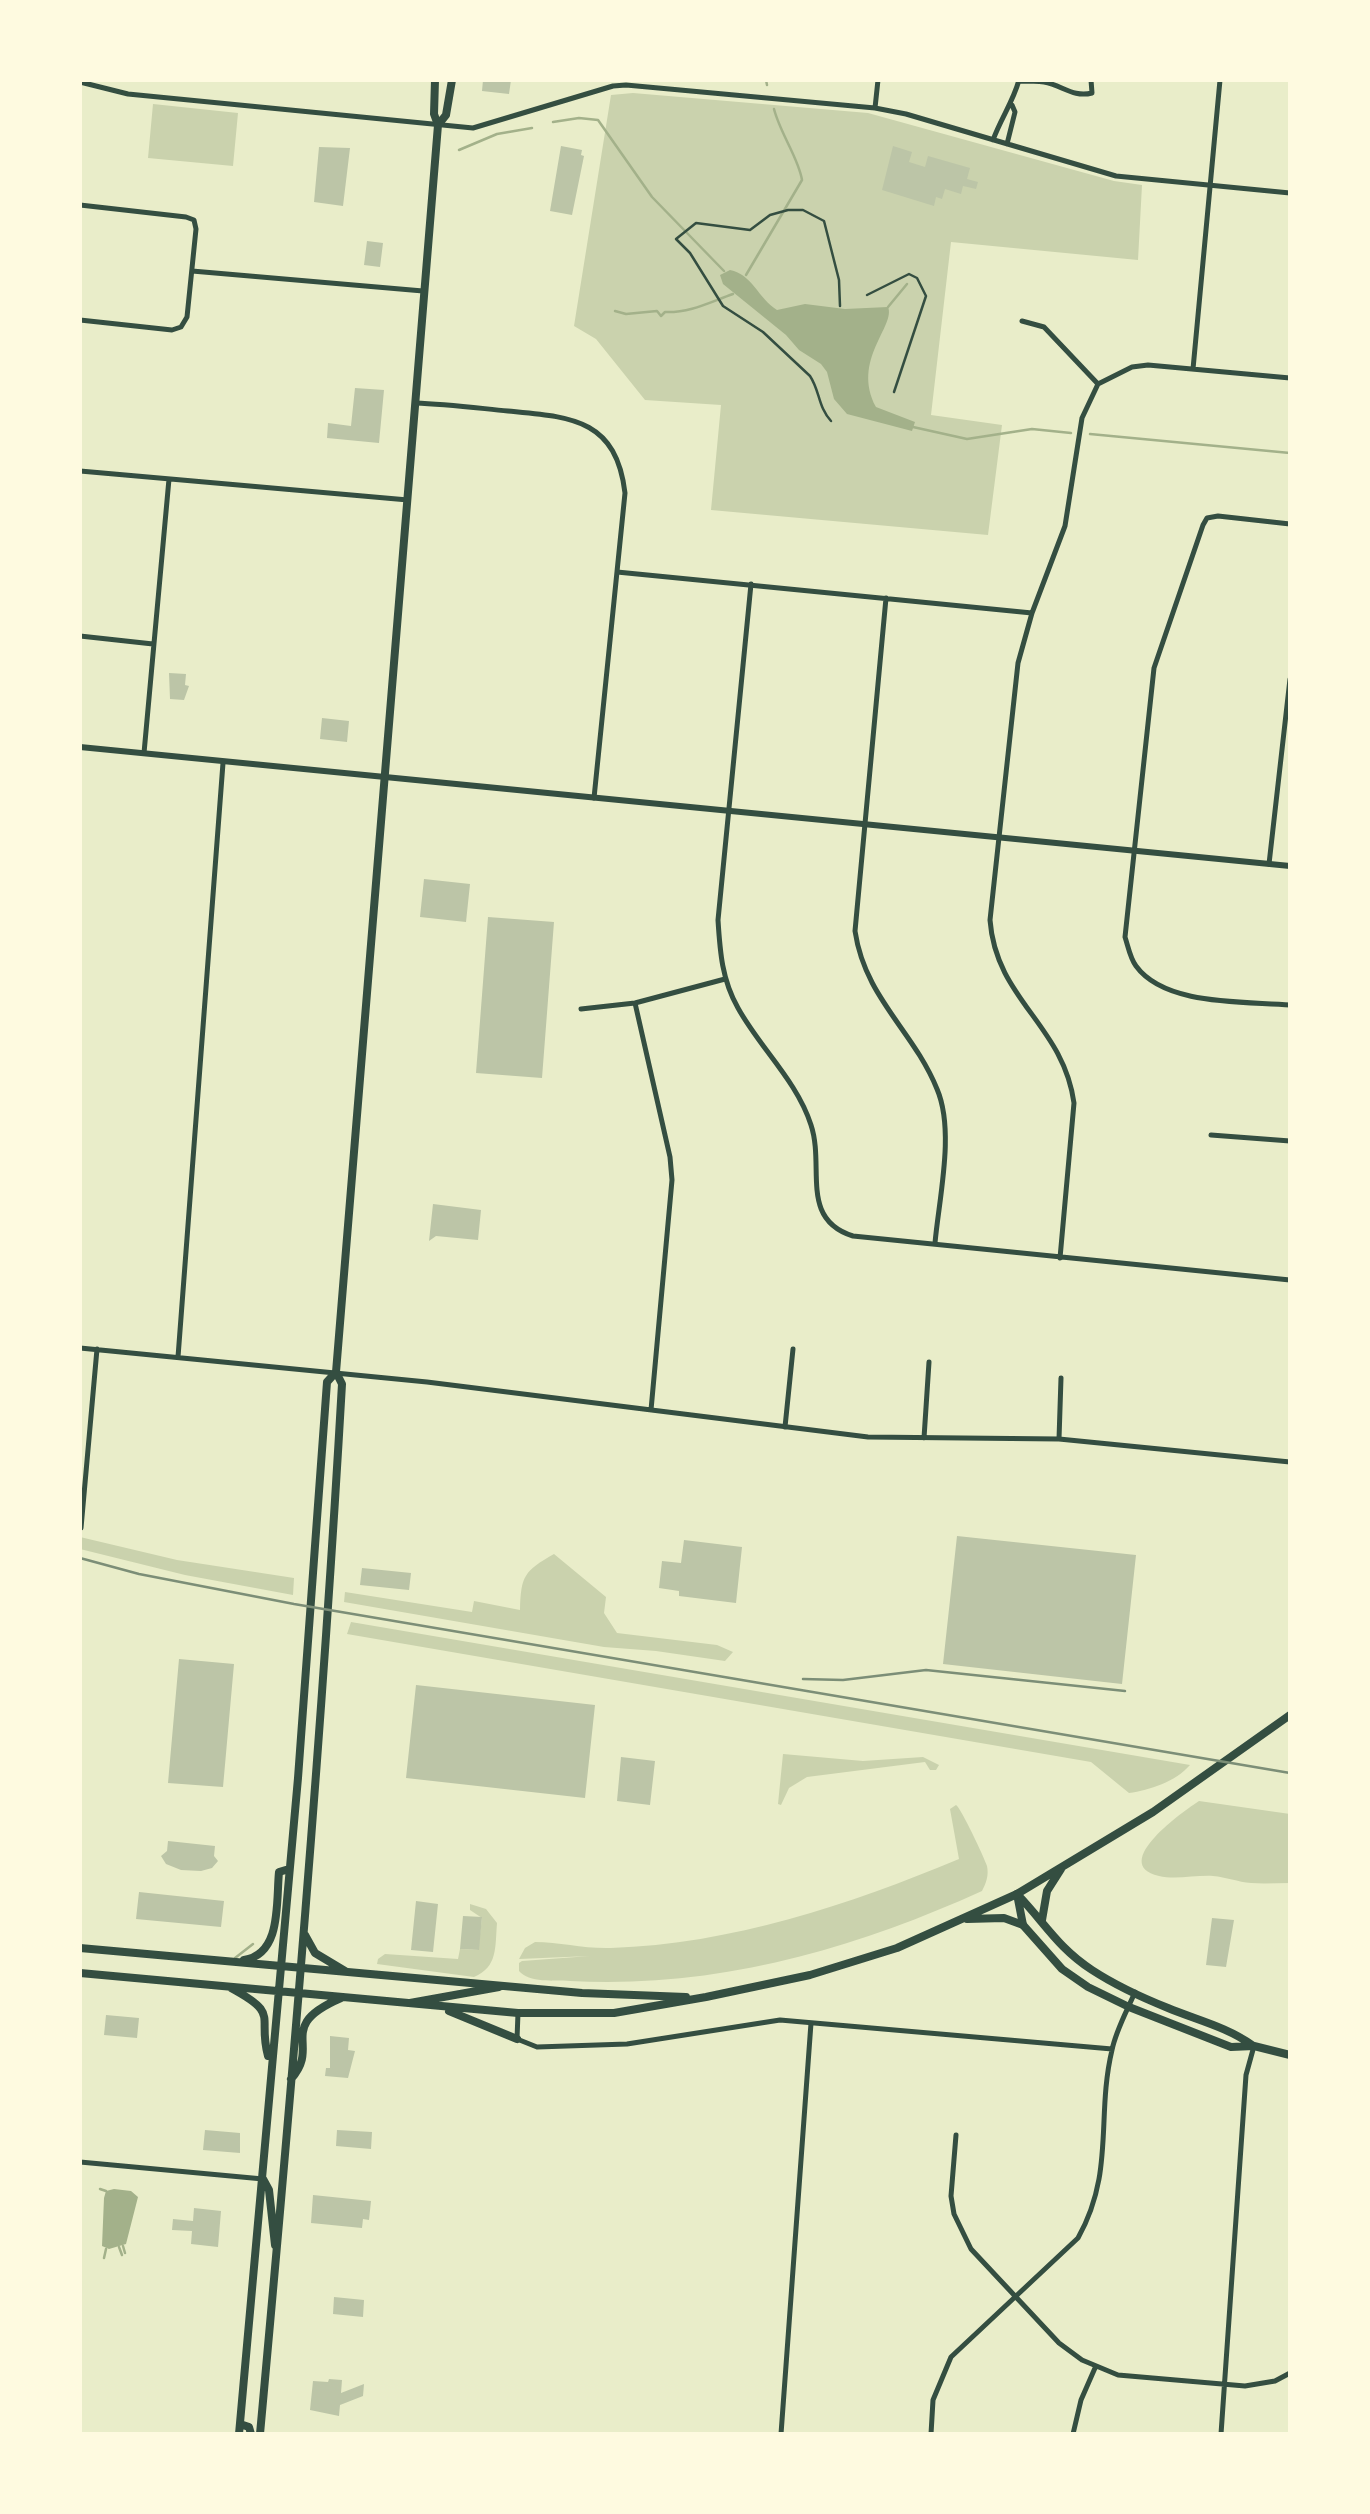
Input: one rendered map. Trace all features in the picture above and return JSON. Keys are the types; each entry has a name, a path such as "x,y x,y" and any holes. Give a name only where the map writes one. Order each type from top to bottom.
{"main road":[{"path":"260,2434 304,1928 342,1384 336,1372 382,778 426,292 438,125 434,114 435,80"},
{"path":"438,125 446,114 452,80"},
{"path":"250,2434 249,2427 240,2429 327,1382 336,1372"},
{"path":"80,1974 518,2013 614,2013 706,1998 810,1975 896,1948 1018,1894 1153,1812 1290,1715"},
{"path":"1042,1920 1047,1891 1064,1865"},
{"path":"224,1962 254,1958 268,1947 272,1940 278,1872 289,1868"},
{"path":"1018,1894 1062,1949 1096,1972 1164,2007 1238,2034 1254,2046"},
{"path":"1018,1894 1023,1925"},
{"path":"958,1920 1004,1918 1023,1925 1062,1969 1088,1987 1231,2048 1254,2046 1290,2056"},
{"path":"304,1928 309,1946 316,1953 354,1975"},
{"path":"80,1948 354,1975 582,1993 706,1998"},
{"path":"406,2004 484,1992 504,1985"},
{"path":"227,1986 264,2012 271,2064"},
{"path":"291,2079 300,2069 305,2021 319,2007 344,1996"},
{"path":"430,2006 464,2015 516,2039"},
{"path":"263,2179 269,2190 272,2236 277,2250"}],"street":[{"path":"876,108 878,80"},
{"path":"1007,144 1019,80 1055,80"},
{"path":"1047,82 1067,92 1086,95 1092,92 1091,80"},
{"path":"1194,369 1220,80"},
{"path":"80,82 128,94 473,128 613,86 876,108 1116,176 1290,193"},
{"path":"993,140 1004,110 1012,104"},
{"path":"80,205 194,220 192,270 186,318 181,327 172,330 80,320"},
{"path":"192,270 426,292"},
{"path":"1022,321 1044,328 1098,384"},
{"path":"1060,1258 1074,1102 1071,1082 1057,1047 997,961 990,920 1014,686 1032,613 1065,526 1082,418 1098,384 1132,367 1290,378"},
{"path":"415,403 576,419 604,440 622,472 625,493 594,798"},
{"path":"80,471 408,500"},
{"path":"144,753 168,479"},
{"path":"1290,524 1218,516 1207,518 1202,529 1154,668 1126,937 1134,964 1154,985 1180,995 1290,1005"},
{"path":"617,572 1032,613"},
{"path":"752,584 718,920 720,957 738,1008 811,1122 818,1158 816,1197 824,1216 836,1231 853,1236 1290,1280"},
{"path":"886,598 855,914 864,973 938,1090 946,1129 935,1244"},
{"path":"80,636 153,644"},
{"path":"1269,864 1290,678"},
{"path":"80,746 1290,866"},
{"path":"178,1357 223,762"},
{"path":"581,1008 635,1003 725,979"},
{"path":"635,1003 672,1180 651,1410"},
{"path":"1211,1134 1290,1141"},
{"path":"80,1348 336,1372 868,1437 1059,1439 1290,1462"},
{"path":"785,1427 793,1349"},
{"path":"81,1528 97,1350"},
{"path":"924,1438 928,1362"},
{"path":"1059,1439 1062,1378"},
{"path":"931,2434 934,2400 951,2357 1078,2238 1090,2217 1101,2168 1112,2049 1134,1992"},
{"path":"518,2013 516,2039 537,2047 628,2044 780,2020 1112,2049"},
{"path":"781,2434 811,2022"},
{"path":"1221,2434 1246,2075 1254,2046"},
{"path":"956,2135 951,2196 954,2214 971,2249 1060,2343 1095,2368 1118,2375 1223,2384 1260,2384 1290,2373"},
{"path":"80,2162 263,2179"},
{"path":"1073,2434 1095,2368"}],"path":[{"path":"832,422 816,400 810,376 764,332 723,306 690,253 676,239 693,224 750,230 770,215 802,210 824,220 839,280 840,306"},
{"path":"868,295 908,274 917,278 926,296 894,392"}],"shaded area":[{"path":"633,93 868,113 1114,181 1142,185 1138,260 951,242 931,415 1002,425 988,535 711,510 721,405 645,400 596,339 574,326 611,95"},
{"path":"153,104 238,113 233,166 148,158"},
{"path":"730,270 750,281 777,310 805,304 845,309 888,307 889,315 871,360 870,390 876,407 915,422 912,431 847,414 834,399 821,364 799,350 723,284 720,275"},
{"path":"80,1537 177,1560 294,1578 293,1595 185,1575 80,1549"},
{"path":"554,1554 606,1597 604,1613 617,1633 717,1645 733,1652 725,1661 604,1647 344,1602 345,1592 472,1612 474,1601 520,1610 526,1576"},
{"path":"351,1622 1190,1765 1162,1784 1129,1793 1091,1762 347,1634"},
{"path":"783,1754 863,1761 923,1757 939,1765 936,1770 930,1770 925,1762 807,1777 789,1788 781,1805 778,1804"},
{"path":"1199,1801 1290,1814 1290,1883 1251,1883 1213,1876 1165,1877 1146,1870 1142,1860 1155,1837"},
{"path":"956,1805 988,1870 982,1891 883,1931 781,1961 676,1979 542,1980 519,1971 522,1961 590,1956 519,1959 525,1948 535,1942 611,1948 701,1939 789,1919 917,1876 959,1859 950,1809"},
{"path":"470,1904 486,1909 497,1923 494,1955 482,1973 474,1977 377,1964 385,1954 458,1959 460,1949 478,1950 482,1918 470,1910"},
{"path":"106,2191 131,2191 138,2197 126,2244 109,2249 102,2246 104,2198"}],"building":[{"path":"483,80 511,80 509,94 482,91"},
{"path":"561,146 582,150 584,156 572,215 550,211"},
{"path":"893,146 912,152 909,162 925,167 928,156 970,168 967,179 978,182 976,189 963,186 961,194 945,189 942,199 936,197 934,206 882,190"},
{"path":"319,147 350,148 343,206 314,202"},
{"path":"367,241 383,243 380,267 364,265"},
{"path":"355,388 384,390 379,443 327,438 328,423 351,426"},
{"path":"169,673 186,674 185,685 189,686 184,700 170,699"},
{"path":"322,718 349,721 347,742 320,739"},
{"path":"424,879 470,884 466,922 420,917"},
{"path":"488,917 554,922 542,1078 476,1073"},
{"path":"433,1204 481,1210 478,1240 436,1236 429,1241"},
{"path":"957,1536 1136,1555 1122,1684 943,1664"},
{"path":"684,1540 742,1547 736,1603 679,1596 679,1591 659,1588 662,1561 681,1563"},
{"path":"362,1568 411,1573 409,1590 360,1585"},
{"path":"179,1659 234,1664 223,1787 168,1783"},
{"path":"416,1685 595,1705 585,1798 406,1778"},
{"path":"621,1757 655,1761 650,1805 617,1801"},
{"path":"168,1841 215,1846 218,1861 201,1871 166,1864 161,1856 167,1851"},
{"path":"139,1892 224,1901 221,1927 136,1919"},
{"path":"416,1901 438,1904 433,1952 411,1950"},
{"path":"463,1916 482,1917 479,1950 460,1949"},
{"path":"1212,1918 1234,1920 1226,1967 1206,1965"},
{"path":"106,2015 139,2018 137,2038 104,2035"},
{"path":"330,2036 349,2038 348,2050 355,2051 348,2078 325,2076 326,2068 330,2068"},
{"path":"205,2130 240,2133 240,2153 203,2150"},
{"path":"337,2130 372,2132 371,2149 336,2146"},
{"path":"313,2195 371,2201 369,2220 363,2219 362,2228 311,2223"},
{"path":"194,2208 221,2211 218,2247 191,2244 192,2231 172,2230 173,2219 193,2221"},
{"path":"334,2297 364,2300 363,2317 333,2314"},
{"path":"342,2380 341,2393 364,2384 363,2396 340,2405 339,2416 310,2410 313,2381"}],"waterway":[{"path":"766,80 767,85"},
{"path":"746,275 802,180 774,109"},
{"path":"553,122 598,120 652,197 724,271"},
{"path":"459,150 497,134 532,128"},
{"path":"888,307 907,284"},
{"path":"615,311 657,311 661,316 733,294"},
{"path":"913,427 967,439 1032,429 1071,433"},
{"path":"1090,434 1290,453"},
{"path":"235,1958 253,1944"},
{"path":"100,2189 106,2191"},
{"path":"123,2246 125,2253"},
{"path":"119,2247 122,2255"},
{"path":"104,2258 106,2249"}],"railway":[{"path":"80,1558 139,1574 294,1604 1290,1773"},
{"path":"803,1679 843,1680 926,1670 1125,1691"}]}
